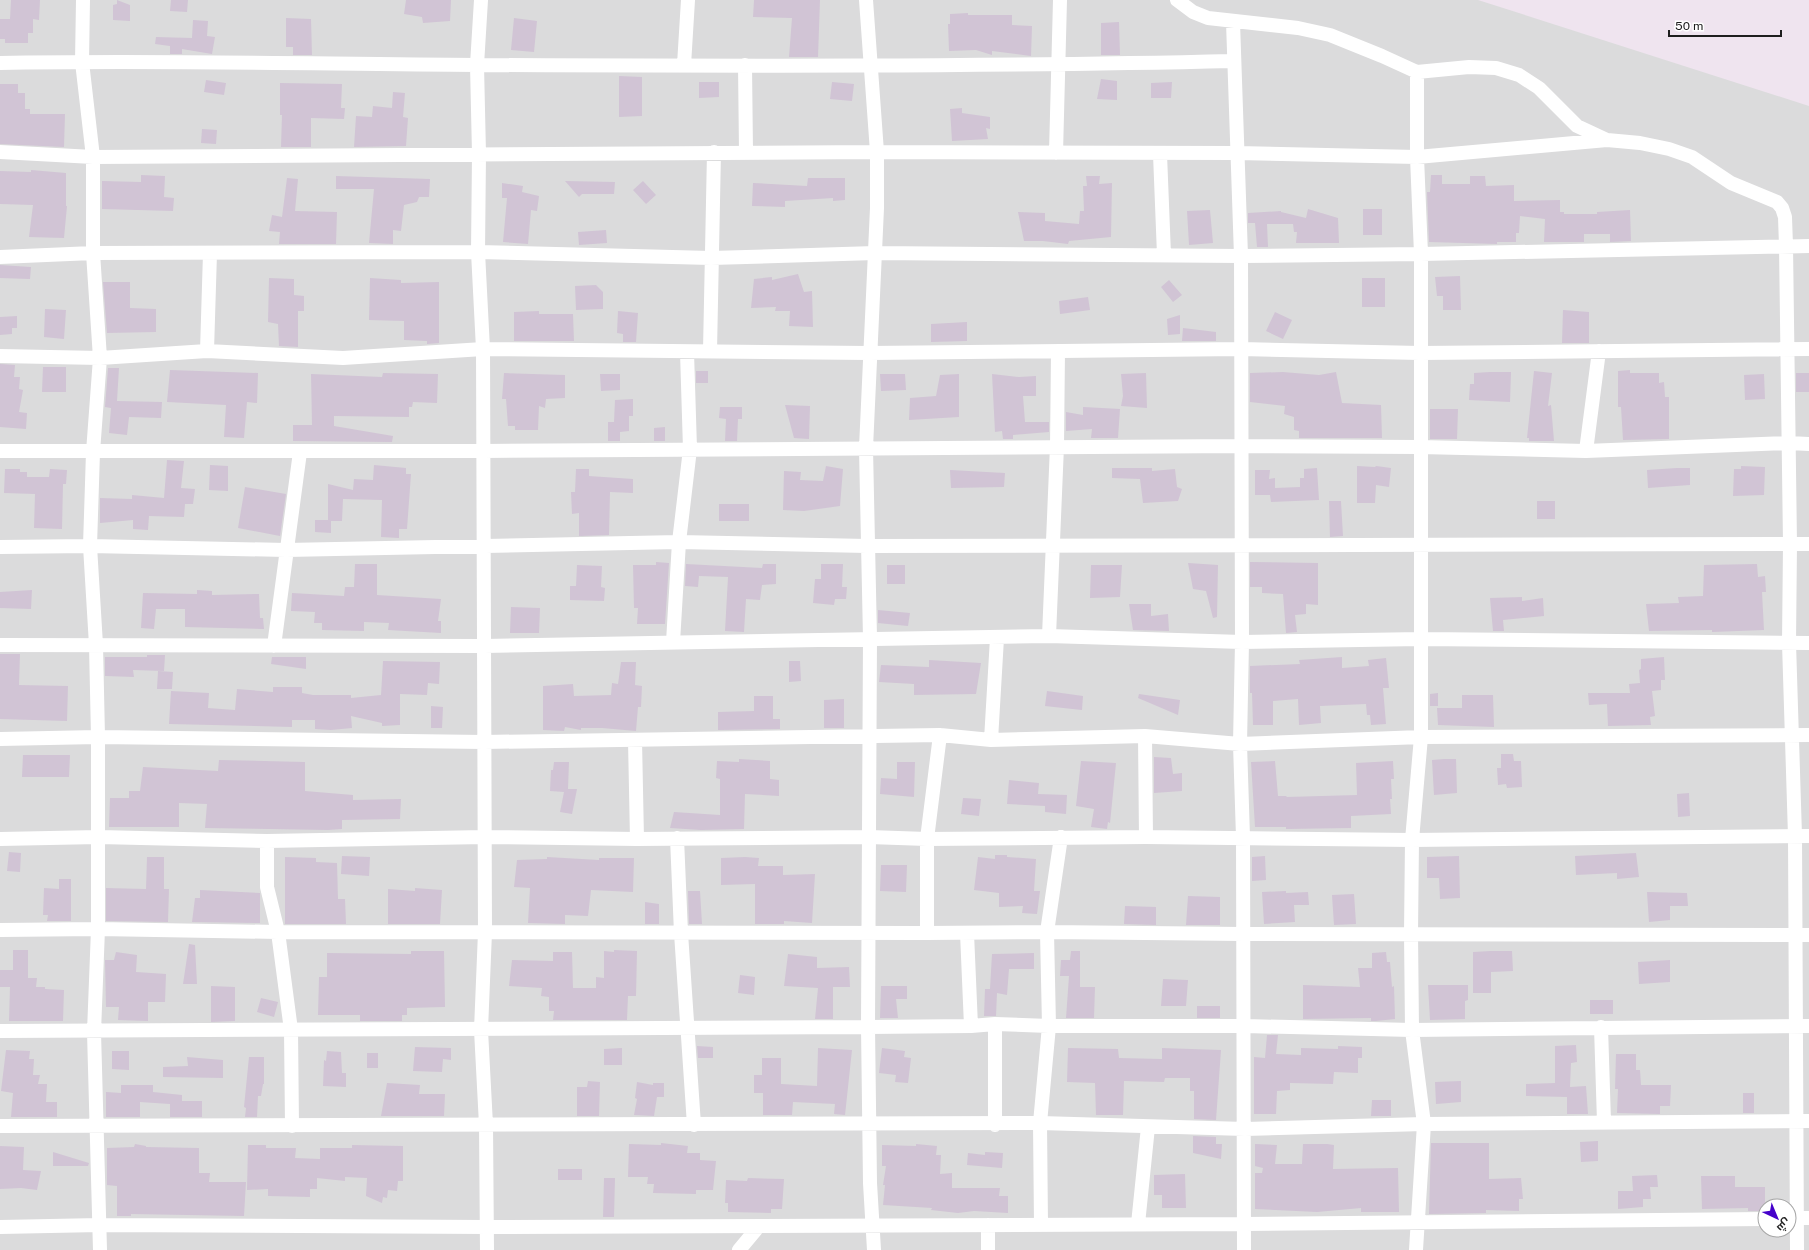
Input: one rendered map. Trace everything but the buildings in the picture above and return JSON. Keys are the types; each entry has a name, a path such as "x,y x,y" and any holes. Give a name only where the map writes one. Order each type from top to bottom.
{"street":[{"path":"83,0 82,62 93,157 93,253 100,358 90,546 96,645 98,737 98,929 94,1032 100,1250"},
{"path":"481,0 477,65 480,154 478,252 483,349 484,546 485,932 481,1030 486,1125 487,1250"},
{"path":"684,65 688,0"},
{"path":"866,0 872,65 877,152 875,253 869,353 866,448 870,638 868,736 868,1027 870,1183 874,1250"},
{"path":"1056,153 1057,65 1060,0"},
{"path":"1177,0 1193,12 1208,18 1232,22 1298,28 1330,35 1417,72 1469,67 1496,68 1519,75 1538,88 1577,126 1607,140"},
{"path":"1232,22 1241,256 1242,642 1240,744 1243,837 1245,1026 1244,1250"},
{"path":"0,63 1057,65 1234,61"},
{"path":"745,65 746,152"},
{"path":"1416,1250 1424,1124 1412,1030 1411,934 1412,840 1421,737 1421,254 1417,157 1417,72"},
{"path":"0,152 93,157 714,152 1236,153 1417,157 1607,140 1640,143 1692,157 1731,183 1771,198 1782,208 1786,246 1790,544 1789,643 1793,735 1802,836 1803,1121 1797,1250"},
{"path":"710,352 714,152"},
{"path":"1160,154 1164,255"},
{"path":"0,258 93,253 478,252 711,258 875,253 1241,256 1809,246"},
{"path":"207,351 210,253"},
{"path":"0,356 100,358 207,351 344,358 483,349 869,353 1241,349 1420,353 1809,349"},
{"path":"1049,636 1054,545 1058,351"},
{"path":"1586,451 1599,351"},
{"path":"673,642 678,542 690,450 687,352"},
{"path":"0,451 300,452 1241,446 1420,447 1586,451 1789,442 1809,444"},
{"path":"274,646 300,452"},
{"path":"0,547 90,546 286,550 678,542 867,546 1809,544"},
{"path":"0,645 484,646 1049,636 1242,642 1421,639 1809,643"},
{"path":"991,740 997,638"},
{"path":"927,933 927,839 940,735"},
{"path":"0,739 98,737 484,742 940,735 991,740 1145,736 1240,744 1421,737 1809,735"},
{"path":"1145,736 1146,837"},
{"path":"635,740 637,839"},
{"path":"0,839 98,837 267,841 485,837 637,839 869,837 927,839 1243,837 1412,840 1802,836"},
{"path":"1041,1225 1040,1123 1049,1026 1047,932 1061,837"},
{"path":"677,838 680,933 694,1125"},
{"path":"267,841 267,887 278,932 291,1030 292,1126"},
{"path":"0,930 98,929 278,932 1047,932 1243,934 1802,935"},
{"path":"967,933 971,1026"},
{"path":"0,1031 481,1030 688,1027 971,1026 995,1024 1049,1026 1245,1026 1412,1030 1602,1027 1803,1027"},
{"path":"995,1024 995,1125"},
{"path":"1602,1027 1604,1122"},
{"path":"0,1126 995,1125 1040,1123 1245,1129 1424,1124 1803,1121"},
{"path":"1138,1224 1148,1127"},
{"path":"0,1227 100,1225 487,1227 873,1224 1041,1225 1757,1219"},
{"path":"988,1225 988,1250"},
{"path":"739,1250 759,1226"}],"shaded area":[{"path":"0,0 1478,0 1809,106 1809,1250 0,1250"}]}
